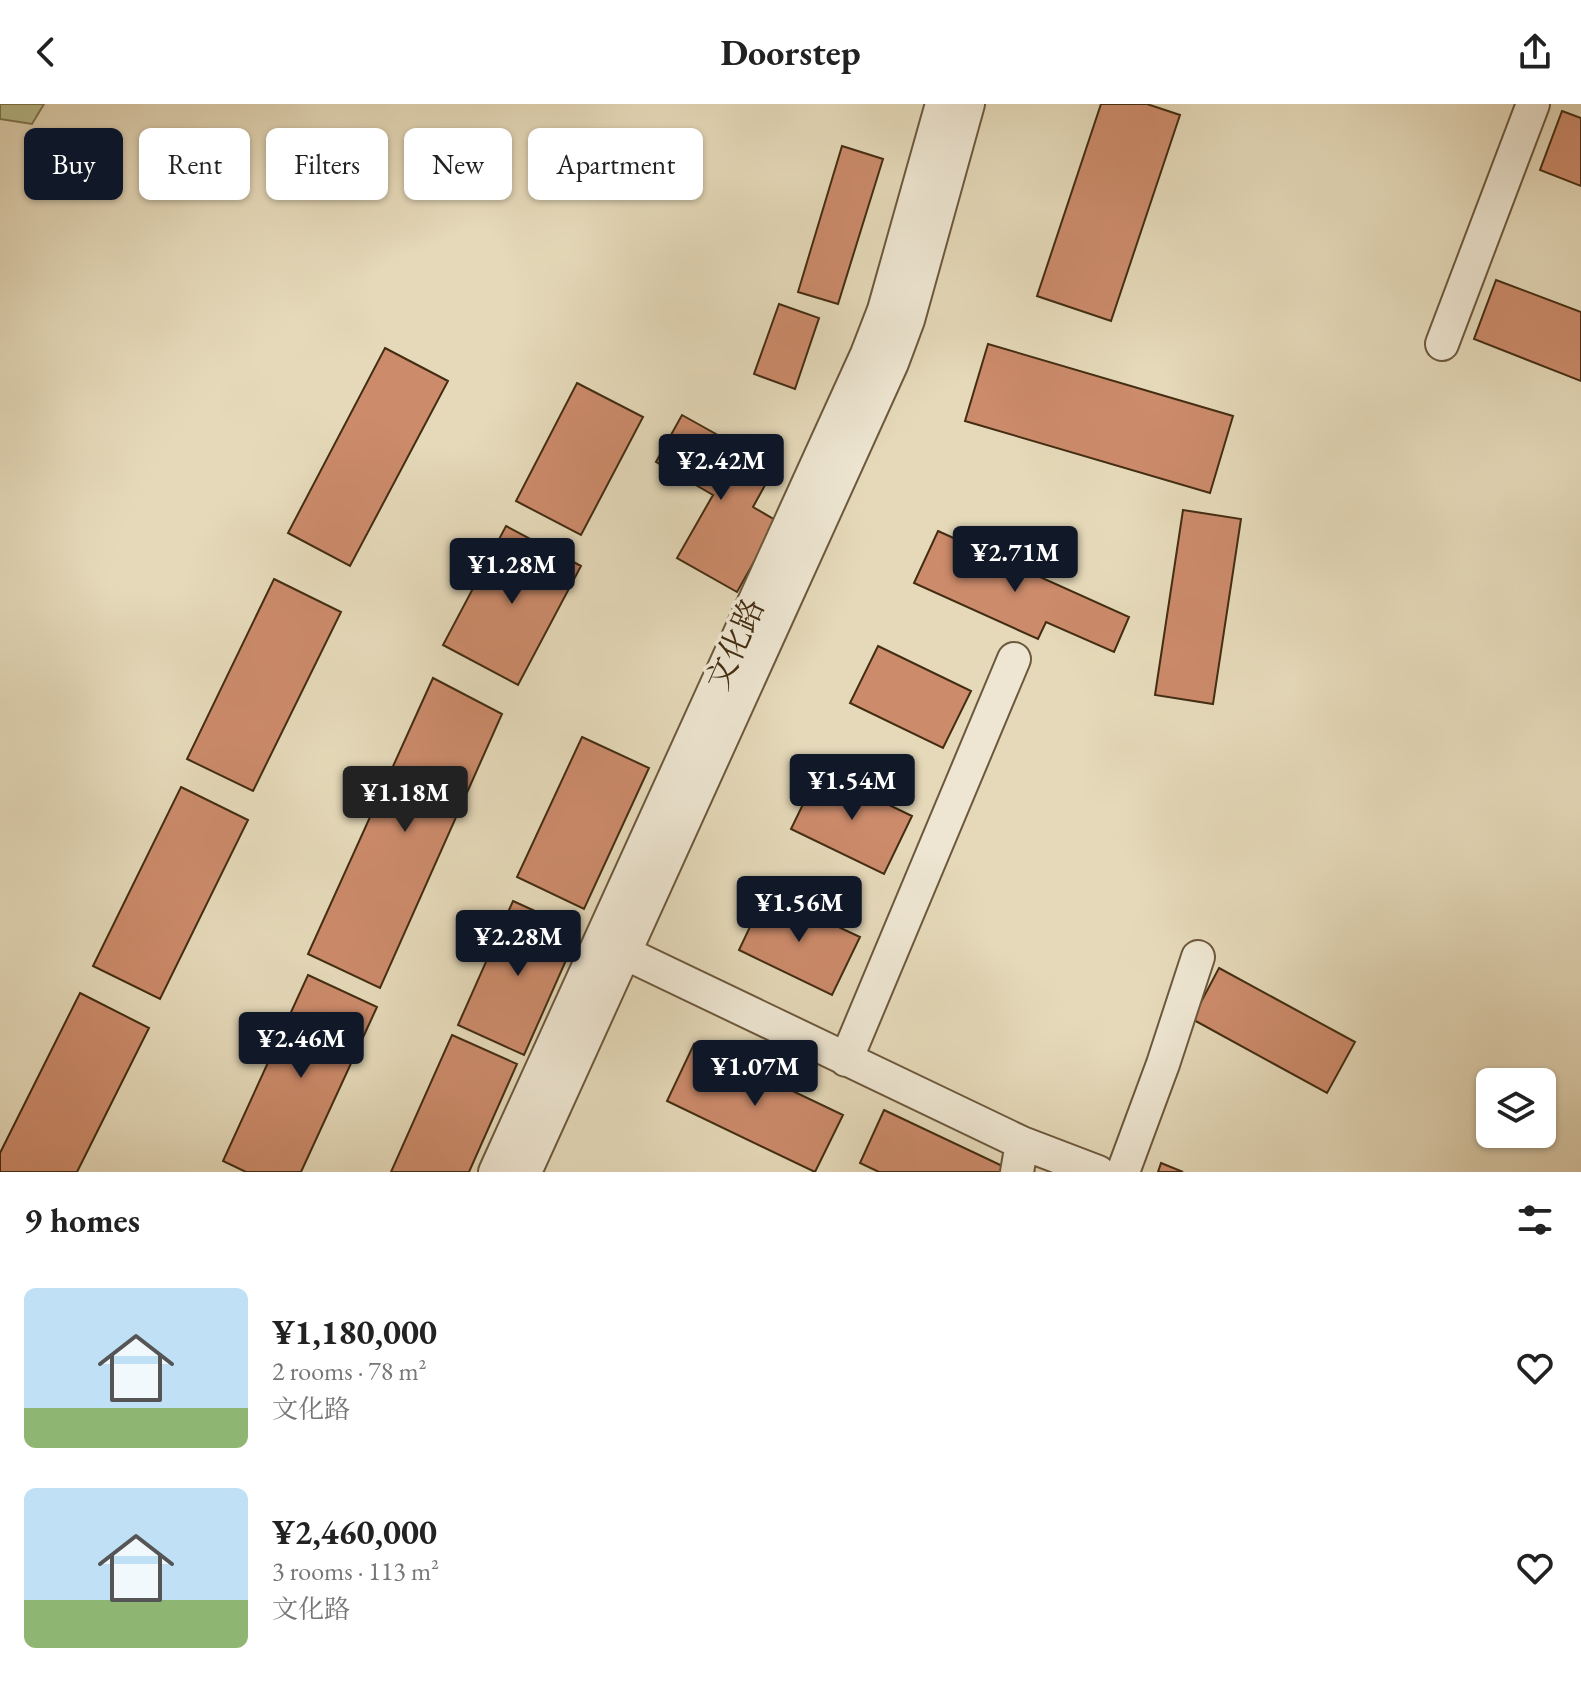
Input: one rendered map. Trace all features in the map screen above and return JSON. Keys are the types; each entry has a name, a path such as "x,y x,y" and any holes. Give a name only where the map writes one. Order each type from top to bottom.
{"street":[{"name":"文化路","path":"525,1172 612,947 867,354 884,310 942,104"},
{"name":"文化路","path":"495,1172 612,947 892,363 908,320 968,104"},
{"path":"1442,344 1533,104"},
{"path":"846,1060 1014,659"},
{"path":"612,947 846,1060 1019,1158 1098,1172"},
{"path":"1123,1172 1198,957"}],"green space":[{"path":"0,104 44,104 32,124 0,119"}],"building":[{"path":"1101,104 1147,104 1180,115 1111,321 1037,296"},
{"path":"1562,111 1581,118 1581,186 1540,170"},
{"path":"842,146 883,159 838,304 798,292"},
{"path":"1496,280 1581,312 1581,381 1474,339"},
{"path":"779,304 819,318 795,389 754,374"},
{"path":"988,344 1233,416 1210,493 965,421"},
{"path":"385,348 448,381 350,566 288,533"},
{"path":"577,383 643,417 581,535 516,501"},
{"path":"682,415 775,467 753,507 777,521 737,592 677,558 713,495 656,462"},
{"path":"1183,510 1241,519 1213,704 1155,695"},
{"path":"506,526 581,566 518,685 443,645"},
{"path":"938,531 1129,617 1114,652 1046,622 1038,639 914,583"},
{"path":"274,579 341,612 253,791 187,759"},
{"path":"878,646 971,691 943,748 850,703"},
{"path":"433,678 502,714 380,988 308,954"},
{"path":"582,737 649,768 584,909 517,877"},
{"path":"819,771 912,816 884,874 791,829"},
{"path":"181,787 248,820 160,999 93,966"},
{"path":"766,893 860,937 832,995 739,950"},
{"path":"513,901 579,931 524,1055 458,1025"},
{"path":"1219,968 1355,1042 1327,1093 1192,1019"},
{"path":"308,975 377,1007 301,1172 246,1172 223,1161"},
{"path":"80,993 149,1028 77,1172 0,1172 0,1153"},
{"path":"452,1035 517,1064 469,1172 391,1172"},
{"path":"694,1044 843,1115 815,1172 667,1101"},
{"path":"884,1110 1015,1172 879,1172 860,1163"},
{"path":"1161,1163 1183,1172 1158,1172"}]}
